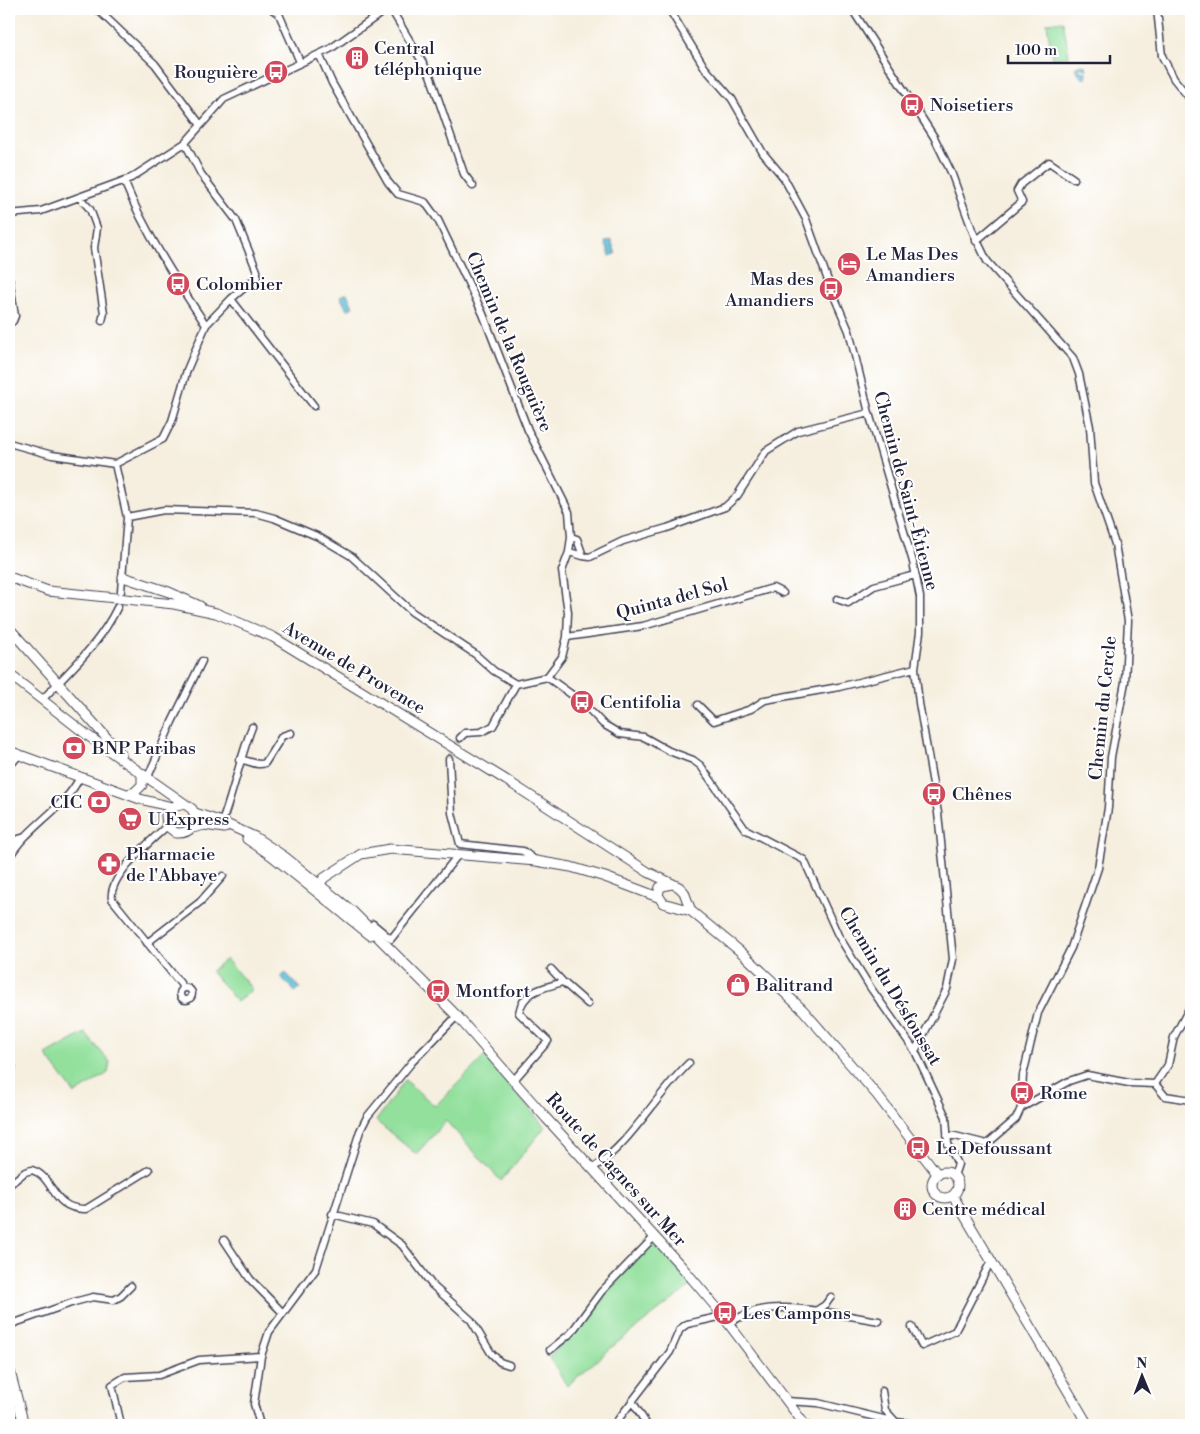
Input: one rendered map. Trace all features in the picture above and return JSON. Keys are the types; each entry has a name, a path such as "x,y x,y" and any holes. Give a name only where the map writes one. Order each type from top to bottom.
{"main road":[{"name":"Avenue de Provence","path":"9,577 48,591 174,604 216,613 273,637 506,780 648,872 672,884"},
{"path":"123,577 169,592 216,613"},
{"path":"9,628 58,683 102,740 134,770 185,804 194,813 195,824 182,834 171,830 168,826 166,815 149,801"},
{"path":"9,674 42,700 102,740"},
{"path":"9,751 149,801 172,807 185,804"},
{"path":"127,794 139,789 145,777"},
{"path":"166,792 172,807"},
{"path":"166,815 172,807"},
{"name":"Route de Cagnes sur Mer","path":"194,813 222,822 266,844 322,888 457,1016 513,1081 655,1236 725,1319 785,1401 805,1425"},
{"name":"Route de Cagnes sur Mer","path":"192,828 215,826 252,842 348,918 368,930"},
{"path":"252,842 266,849 322,888 344,910 348,918"},
{"path":"322,888 324,878 362,854 390,849 536,861 571,867 648,893 659,892 672,884 684,892 691,911"},
{"name":"Avenue de Provence","path":"648,872 659,892"},
{"path":"659,892 670,907 691,911 741,952 803,1010 877,1095 938,1175"},
{"path":"678,907 685,898"},
{"path":"946,1172 954,1176 957,1188 953,1196 945,1198 934,1193 932,1185 938,1175 946,1172"},
{"path":"953,1196 1088,1425"},
{"path":"9,1368 24,1425"}],"street":[{"path":"97,9 155,64 200,124"},
{"path":"272,9 279,14 300,62"},
{"path":"9,214 41,211 124,181 185,143 224,99 319,54 346,39 387,9"},
{"path":"391,9 430,75 464,174 473,186"},
{"name":"Chemin de Saint-Étienne","path":"669,9 705,68 732,99 762,153 784,178 800,204 849,331 869,412 905,530 920,596 920,632 915,668 923,737 938,814 953,959 947,989 915,1051"},
{"name":"Chemin du Cercle","path":"852,9 934,137 951,172 976,241 987,262 1047,326 1073,358 1090,427 1094,483 1115,544 1128,620 1125,682 1111,757 1108,808 1098,868 1071,948 1038,1013 1031,1035 1023,1076 1021,1108"},
{"path":"1157,9 1162,56 1174,79 1191,100"},
{"name":"Chemin de la Rouguière","path":"319,54 332,83 388,182 398,194 425,202 431,208 460,262 483,314 528,430 569,512 571,537 569,552 562,571 568,612 567,637 562,657 547,677"},
{"path":"9,443 52,455 115,464 163,439 172,421 187,370 206,325 231,299 257,277 257,271 236,220 201,174 185,143"},
{"path":"976,241 1022,202 1017,191 1021,184 1049,162 1074,179"},
{"path":"124,181 136,210 178,284 206,325"},
{"path":"79,197 90,209 97,228 94,248 104,314 102,321"},
{"path":"9,278 15,316 9,324"},
{"path":"231,299 314,406"},
{"path":"569,552 590,557 623,541 667,528 725,507 737,496 766,451 798,431 869,412"},
{"path":"115,464 127,517 121,591"},
{"path":"127,517 164,510 256,513 274,518 319,537 351,556 412,612 475,654 494,671 516,684 547,677"},
{"path":"571,537 577,539 583,556"},
{"path":"837,599 848,603 874,586 915,575"},
{"name":"Quinta del Sol","path":"567,637 643,626 773,588 783,592"},
{"path":"42,700 99,641 118,606"},
{"path":"145,777 202,661"},
{"path":"698,705 714,721 751,709 765,700 829,689 915,668"},
{"name":"Chemin du Désfoussat","path":"547,677 582,702 604,724 620,734 644,737 669,751 693,760 701,766 745,829 804,860 838,935 870,987 915,1051 946,1117 948,1144 958,1164 954,1176"},
{"path":"460,738 465,733 481,732 493,726 516,684"},
{"path":"222,822 232,795 239,760 252,727"},
{"path":"239,760 246,760 257,765 265,763 282,736 291,732"},
{"path":"9,761 13,762 19,755"},
{"path":"449,759 452,813 460,844 523,851 536,861"},
{"path":"9,858 26,837 73,792 80,777"},
{"path":"168,826 154,836 115,880 110,890 112,899 184,988"},
{"path":"9,842 26,837"},
{"path":"368,930 373,924 391,940 458,855"},
{"path":"147,943 200,902 223,876"},
{"path":"551,969 588,1004"},
{"path":"513,1081 548,1042 519,1012 524,997 532,992 563,982"},
{"path":"1155,1084 1168,1065 1174,1038 1191,1005"},
{"path":"260,1425 254,1404 261,1356 269,1332 316,1269 360,1131 367,1117 412,1062 457,1016"},
{"path":"9,1058 12,1067 9,1078"},
{"path":"593,1168 608,1158 658,1102 670,1082 689,1063"},
{"path":"947,1136 956,1136 987,1144 1016,1119 1021,1108 1069,1081 1087,1075 1129,1083 1155,1084 1165,1096 1191,1100"},
{"path":"9,1185 26,1172 36,1171 64,1204 78,1210 86,1210 149,1170"},
{"path":"332,1214 373,1224 402,1245 432,1285 471,1320 491,1353 500,1362 509,1365"},
{"path":"550,1350 571,1333 601,1292 655,1236"},
{"path":"224,1240 250,1279 283,1313"},
{"path":"912,1327 922,1346 954,1332 991,1261"},
{"path":"9,1325 93,1297 114,1300 131,1286"},
{"path":"814,1312 825,1306 830,1297"},
{"path":"614,1425 670,1352 680,1329 688,1324 725,1319 765,1309 790,1308 879,1321"},
{"path":"121,1425 112,1385 125,1377 159,1375 199,1360 261,1356"},
{"path":"882,1391 885,1410 896,1422"},
{"path":"632,1401 647,1425"},
{"path":"785,1401 818,1403 896,1422 927,1425"}],"green space":[{"path":"1063,21 1069,56 1052,59 1047,23"},
{"path":"226,959 252,989 237,1002 211,971"},
{"path":"85,1033 110,1062 108,1073 75,1094 46,1055"},
{"path":"485,1056 545,1127 501,1181 446,1121 416,1154 376,1121 405,1080 435,1106"},
{"path":"653,1244 659,1247 692,1285 613,1346 567,1386 549,1356 573,1335 621,1273"}],"water":[{"path":"1080,64 1086,66 1087,70 1083,67 1078,68 1080,71 1086,72 1086,79 1081,77 1075,68"},
{"path":"611,240 616,254 610,256 605,242"},
{"path":"347,293 353,307 347,310 340,296"},
{"path":"286,973 300,988 295,992 281,977"}],"tunnel":[{"path":"449,759 460,738"}],"place":[{"name":"Central téléphonique","path":"357,58"},
{"name":"Rouguière","path":"276,72"},
{"name":"Noisetiers","path":"912,105"},
{"name":"Le Mas Des Amandiers","path":"849,264"},
{"name":"Colombier","path":"178,284"},
{"name":"Mas des Amandiers","path":"831,289"},
{"name":"Centifolia","path":"582,702"},
{"name":"BNP Paribas","path":"74,748"},
{"name":"Chênes","path":"934,794"},
{"name":"CIC","path":"99,802"},
{"name":"U Express","path":"130,819"},
{"name":"Pharmacie de l'Abbaye","path":"109,864"},
{"name":"Balitrand","path":"738,985"},
{"name":"Montfort","path":"438,991"},
{"name":"Rome","path":"1022,1093"},
{"name":"Le Defoussant","path":"918,1148"},
{"name":"Centre médical","path":"905,1209"},
{"name":"Les Campons","path":"725,1313"}]}
